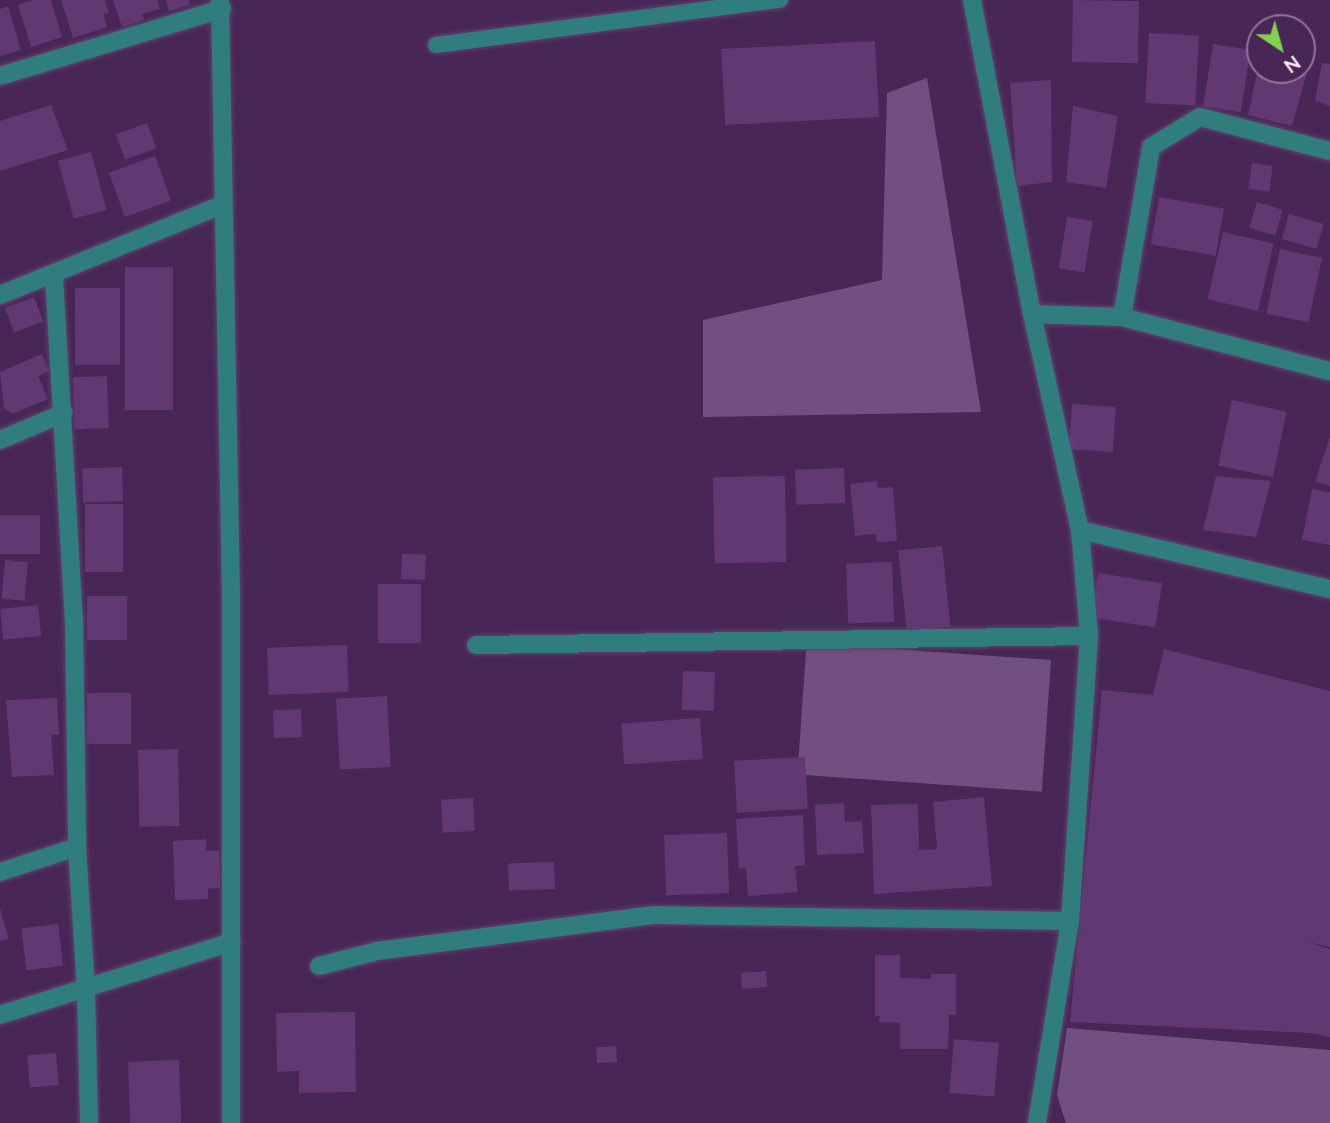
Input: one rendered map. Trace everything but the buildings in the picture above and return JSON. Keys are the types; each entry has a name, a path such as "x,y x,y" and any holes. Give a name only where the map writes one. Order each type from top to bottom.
{"street":[{"path":"972,0 1032,314 1080,530 1089,636 1070,920 1037,1123"},
{"path":"0,76 221,5 222,205 231,596 231,1123"},
{"path":"1122,317 1151,147 1200,117 1330,151"},
{"path":"0,295 54,276 222,205"},
{"path":"54,276 74,618 77,847 86,990 89,1123"},
{"path":"1032,314 1122,317 1330,371"},
{"path":"0,440 64,413"},
{"path":"1080,530 1330,589"},
{"path":"476,645 1089,636"},
{"path":"0,872 77,847"},
{"path":"319,966 377,951 653,915 1070,920"},
{"path":"0,1015 232,942"}],"lane":[{"path":"436,45 780,0"}],"shaded area":[{"path":"927,78 981,412 703,417 703,320 882,280 887,93"},
{"path":"807,643 1051,660 1042,792 797,775"},
{"path":"1067,1028 1330,1050 1330,1123 1066,1123 1057,1095"}]}
